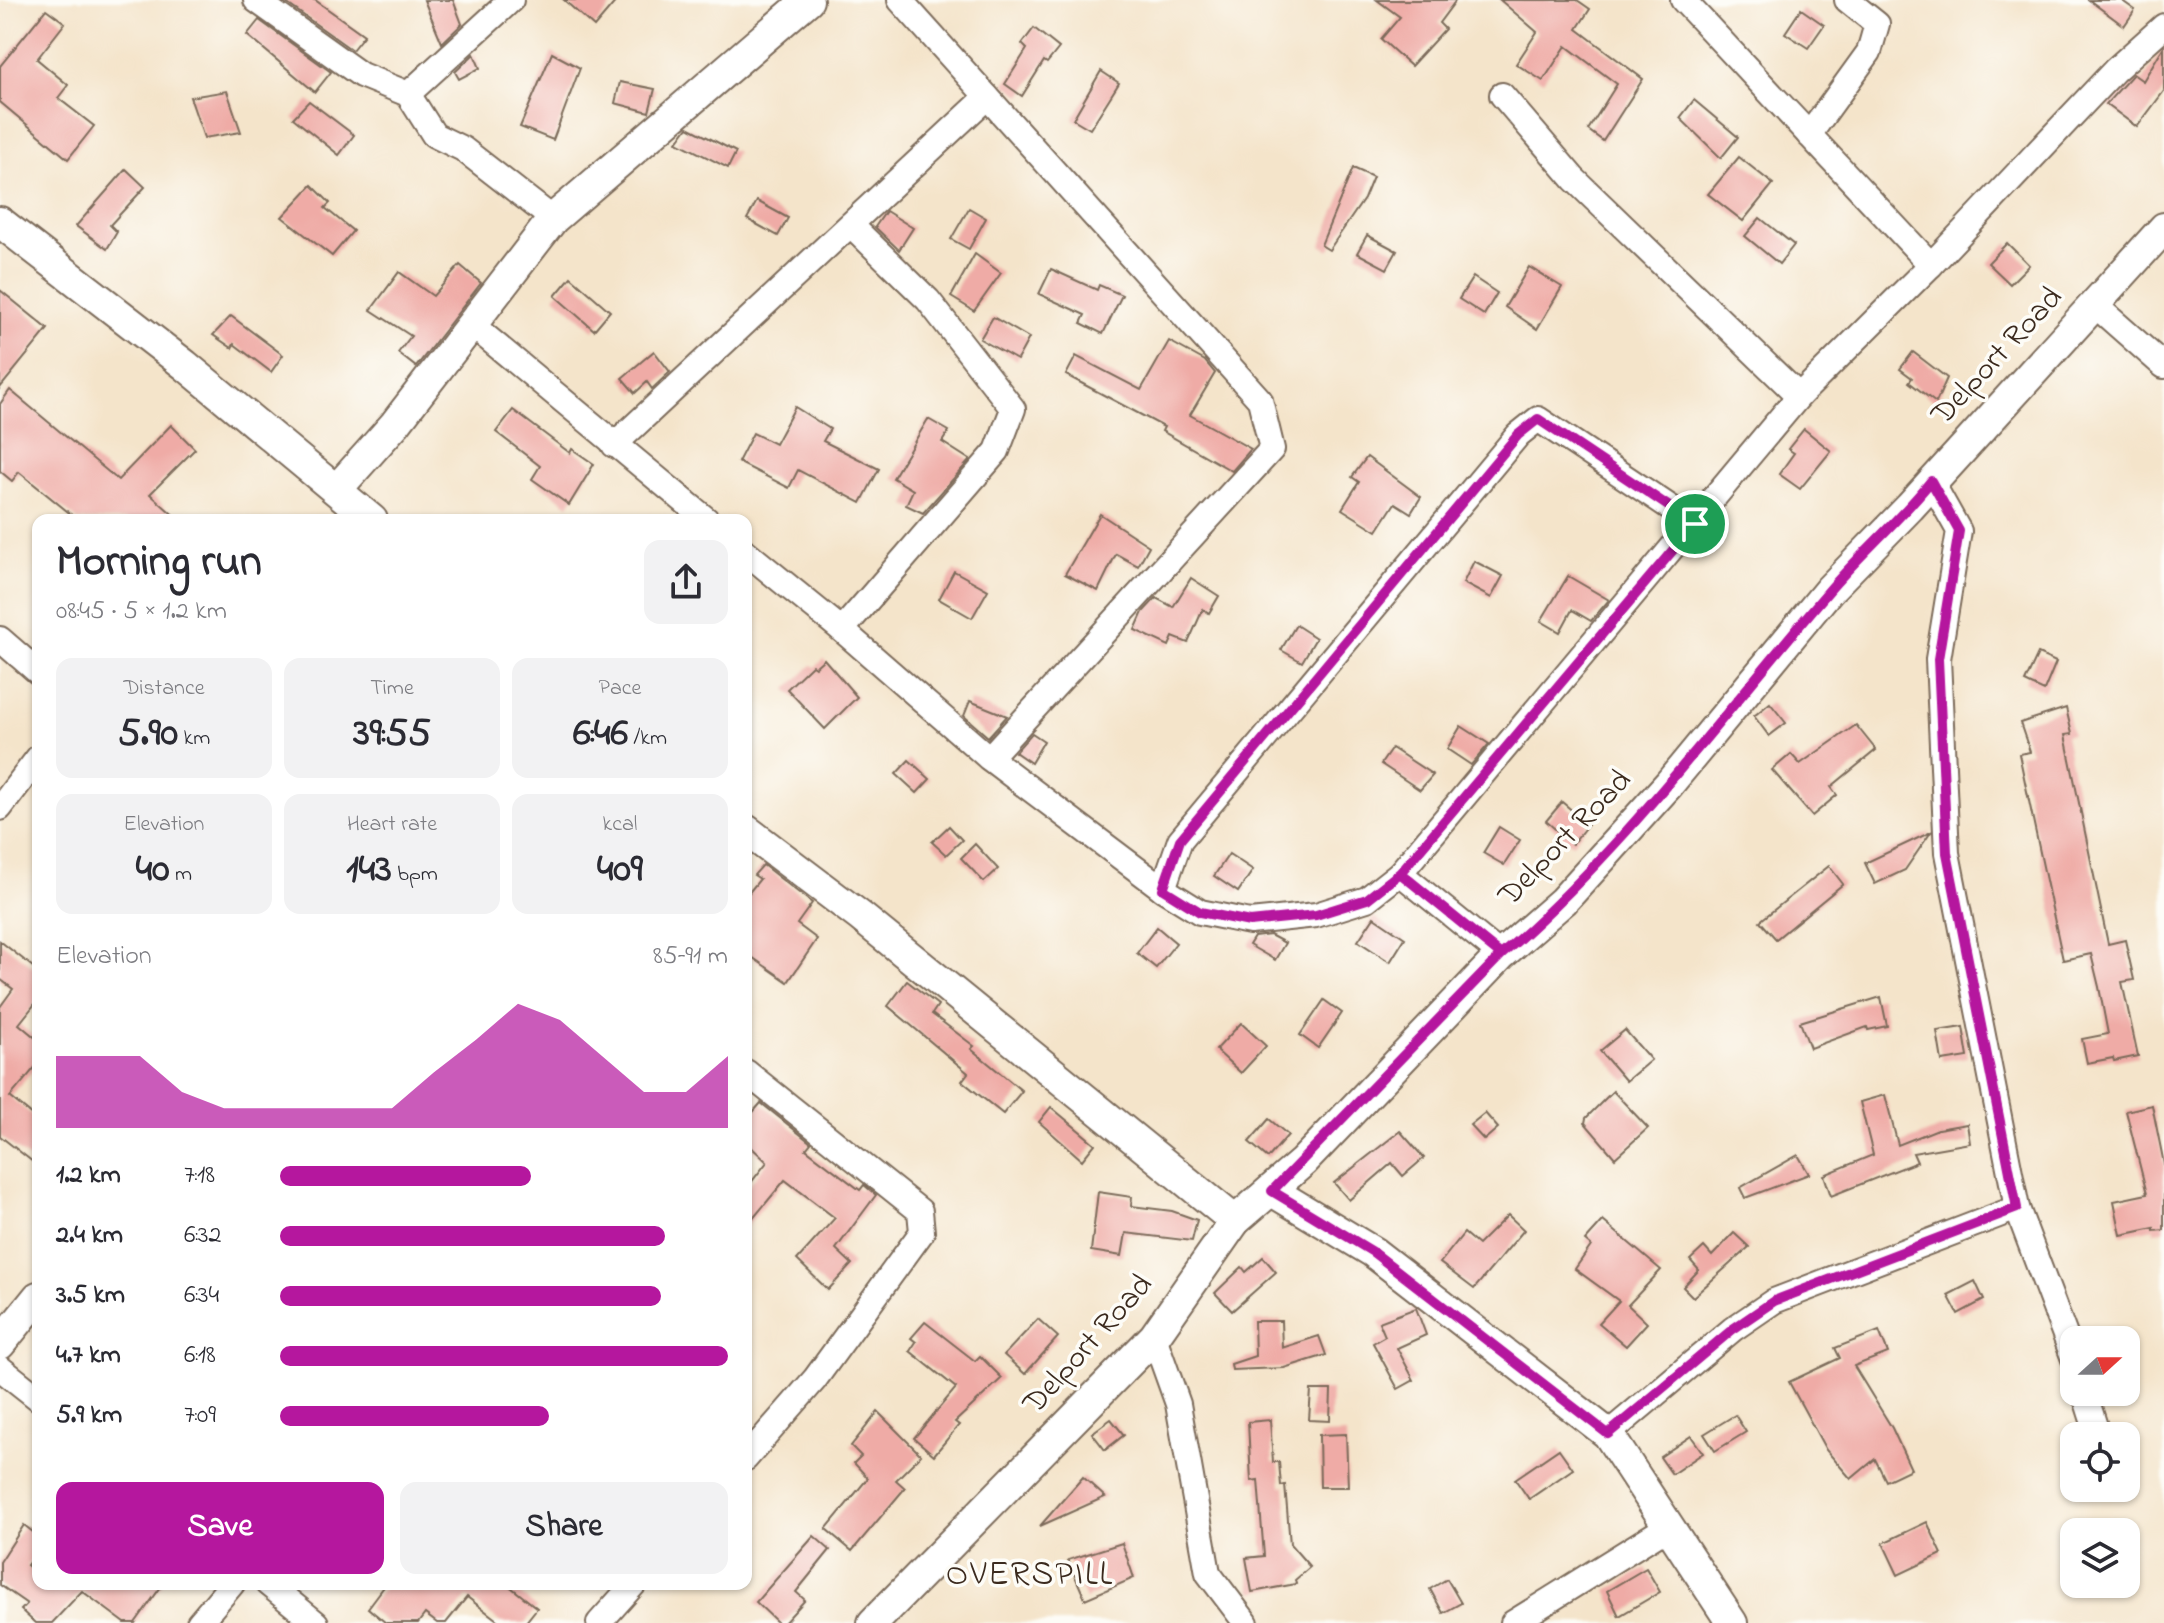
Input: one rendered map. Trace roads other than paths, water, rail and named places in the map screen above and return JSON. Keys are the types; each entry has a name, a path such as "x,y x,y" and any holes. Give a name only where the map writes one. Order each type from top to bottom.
{"street":[{"path":"256,0 361,75 408,94 434,135 463,149 553,219"},
{"path":"408,94 511,0"},
{"path":"337,489 395,424 553,219 808,0"},
{"path":"900,0 1260,400 1272,449 989,758"},
{"path":"1683,0 1931,265"},
{"path":"1809,135 1869,52 1877,24 1847,0"},
{"path":"752,557 842,630 989,758 1163,889 1200,912 1250,922 1316,915 1367,899 1400,873 1799,396 1931,265 2115,70 2164,26"},
{"path":"1502,95 1574,179 1799,396"},
{"path":"614,445 987,97"},
{"path":"0,222 185,365 365,514"},
{"path":"842,630 997,451 1013,409 928,300 852,226"},
{"name":"Delport Road","path":"873,1623 1154,1337 1235,1221 1272,1191 1501,955 1563,901 1669,784 1829,590 2096,306 2164,228"},
{"path":"2096,306 2164,366"},
{"path":"472,325 700,514"},
{"path":"1163,889 1180,840 1518,435 1538,419 1695,524"},
{"path":"1931,481 1959,531 1938,659 1947,853 2017,1208 2062,1326"},
{"path":"0,639 32,667"},
{"path":"0,808 32,766"},
{"path":"752,835 861,917 1235,1221"},
{"path":"1400,873 1501,955"},
{"path":"752,1077 920,1211 922,1232 815,1379 752,1451"},
{"path":"1272,1191 1373,1252 1608,1434 1732,1623"},
{"path":"1608,1434 1733,1329 1774,1301 2017,1208"},
{"path":"0,1344 32,1304"},
{"path":"1154,1337 1178,1404 1208,1573 1246,1623"},
{"path":"0,1368 32,1393"},
{"path":"1513,1623 1667,1527"},
{"path":"199,1623 227,1590"},
{"path":"275,1590 316,1623"},
{"path":"599,1623 629,1590"}],"district":[{"name":"OVERSPILL","path":"1030,1576"}]}
